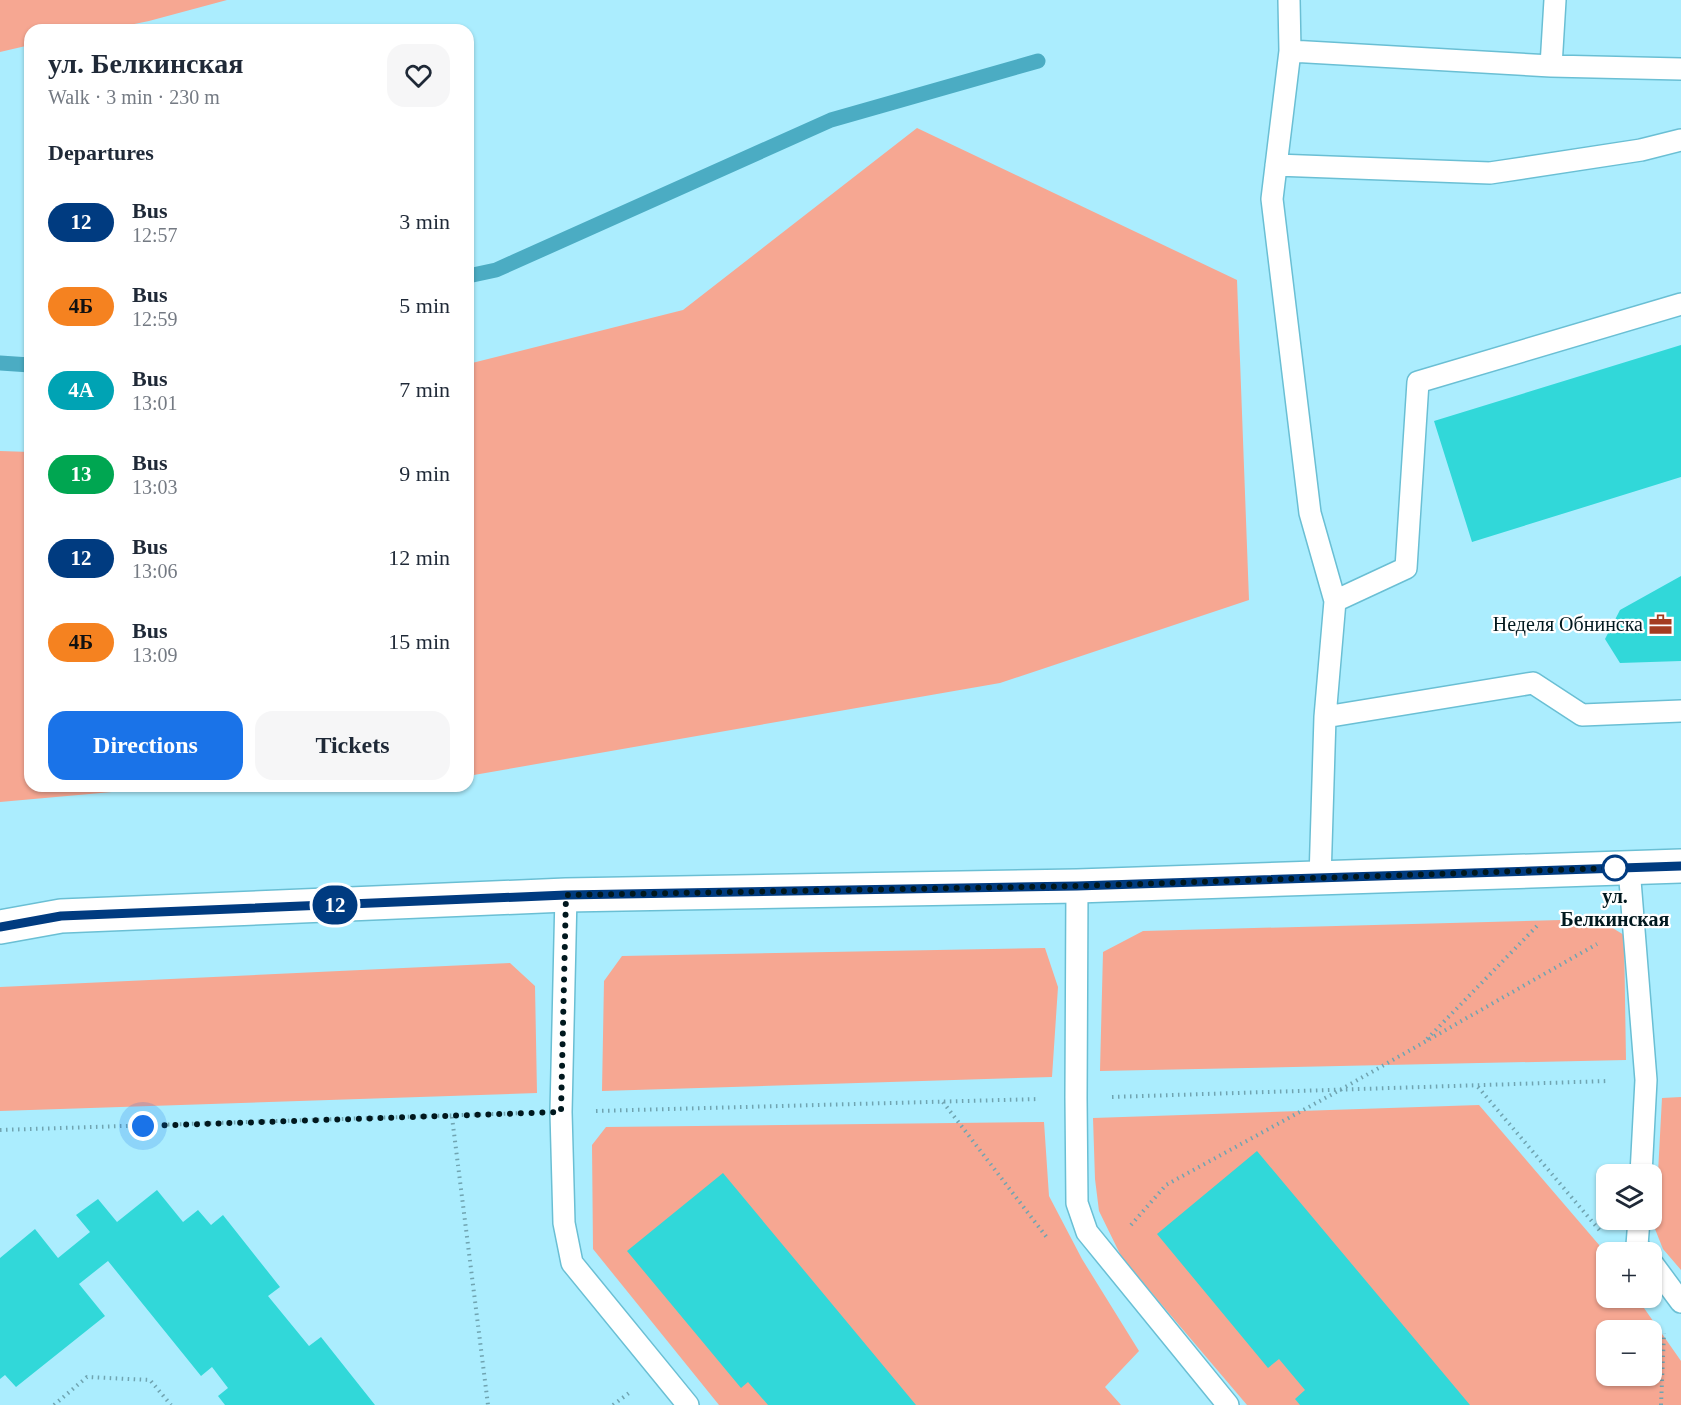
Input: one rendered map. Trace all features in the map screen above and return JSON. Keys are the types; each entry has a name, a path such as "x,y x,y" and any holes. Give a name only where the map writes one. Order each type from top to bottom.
{"main road":[{"path":"0,927 61,916 566,895 1077,886 1681,866"}],"lane":[{"path":"1289,0 1290,51 1272,199 1310,513 1335,602 1325,717 1320,879"},
{"path":"1551,66 1555,0"},
{"path":"1290,51 1551,66 1681,69"},
{"path":"1276,165 1490,173 1641,150 1681,140"},
{"path":"1335,602 1406,568 1418,382 1681,303"},
{"path":"1325,717 1533,683 1582,715 1681,711"},
{"path":"1629,868 1646,1080 1642,1164"},
{"path":"1077,886 1077,1203 1087,1232 1228,1405"},
{"path":"566,895 561,1112 564,1223 572,1263 688,1405"},
{"path":"1662,1276 1681,1302"}],"path":[{"path":"1423,1044 1537,926"},
{"path":"1129,1231 1132,1222 1166,1185 1423,1044 1602,941"},
{"path":"0,1130 1646,1080"},
{"path":"1478,1086 1607,1239"},
{"path":"452,1117 488,1405"},
{"path":"1661,1405 1664,1330"},
{"path":"54,1405 87,1377 150,1380 171,1405"}],"shaded area":[{"path":"0,0 227,0 134,24 24,24 24,46 0,52"},
{"path":"917,128 1237,280 1249,600 1000,683 474,775 474,362 683,310"},
{"path":"0,451 24,452 24,792 112,792 0,802"},
{"path":"1598,919 1624,935 1626,1060 1100,1071 1103,952 1143,931"},
{"path":"1045,948 1058,987 1052,1077 602,1091 604,981 622,956"},
{"path":"510,963 535,986 537,1093 0,1111 0,987"},
{"path":"1681,1097 1681,1270 1663,1249 1655,1230 1662,1230 1662,1164 1658,1164 1662,1098"},
{"path":"1479,1105 1597,1242 1596,1308 1644,1308 1652,1320 1596,1320 1596,1386 1662,1386 1662,1334 1681,1361 1681,1405 1247,1405 1122,1258 1099,1211 1095,1179 1093,1118"},
{"path":"1044,1122 1049,1196 1082,1259 1139,1351 1105,1387 1121,1405 719,1405 593,1249 592,1145 606,1127"}],"building":[{"path":"1681,345 1681,477 1472,542 1434,421"},
{"path":"1681,576 1681,661 1620,663 1605,639 1620,610"},
{"path":"1257,1151 1470,1405 1300,1405 1295,1399 1305,1390 1279,1359 1268,1368 1157,1234"},
{"path":"723,1173 916,1405 768,1405 748,1382 741,1388 627,1251"},
{"path":"157,1190 183,1222 198,1210 211,1225 223,1215 280,1287 268,1296 309,1346 321,1337 375,1405 225,1405 218,1396 228,1388 212,1367 201,1376 108,1261 79,1284 105,1316 16,1387 5,1375 0,1379 0,1258 35,1229 58,1258 90,1232 76,1215 98,1199 117,1222"}],"waterway":[{"path":"474,275 496,270 831,120 1038,61"},
{"path":"0,363 24,365"}],"bus line":[{"name":"12","path":"0,927 61,916 566,895 1077,886 1681,866"}],"place":[{"name":"Неделя Обнинска","path":"1661,624"},
{"name":"ул. Белкинская","path":"1615,868"}],"route":[{"path":"143,1126 561,1112 566,895 1077,886 1615,868"}]}
